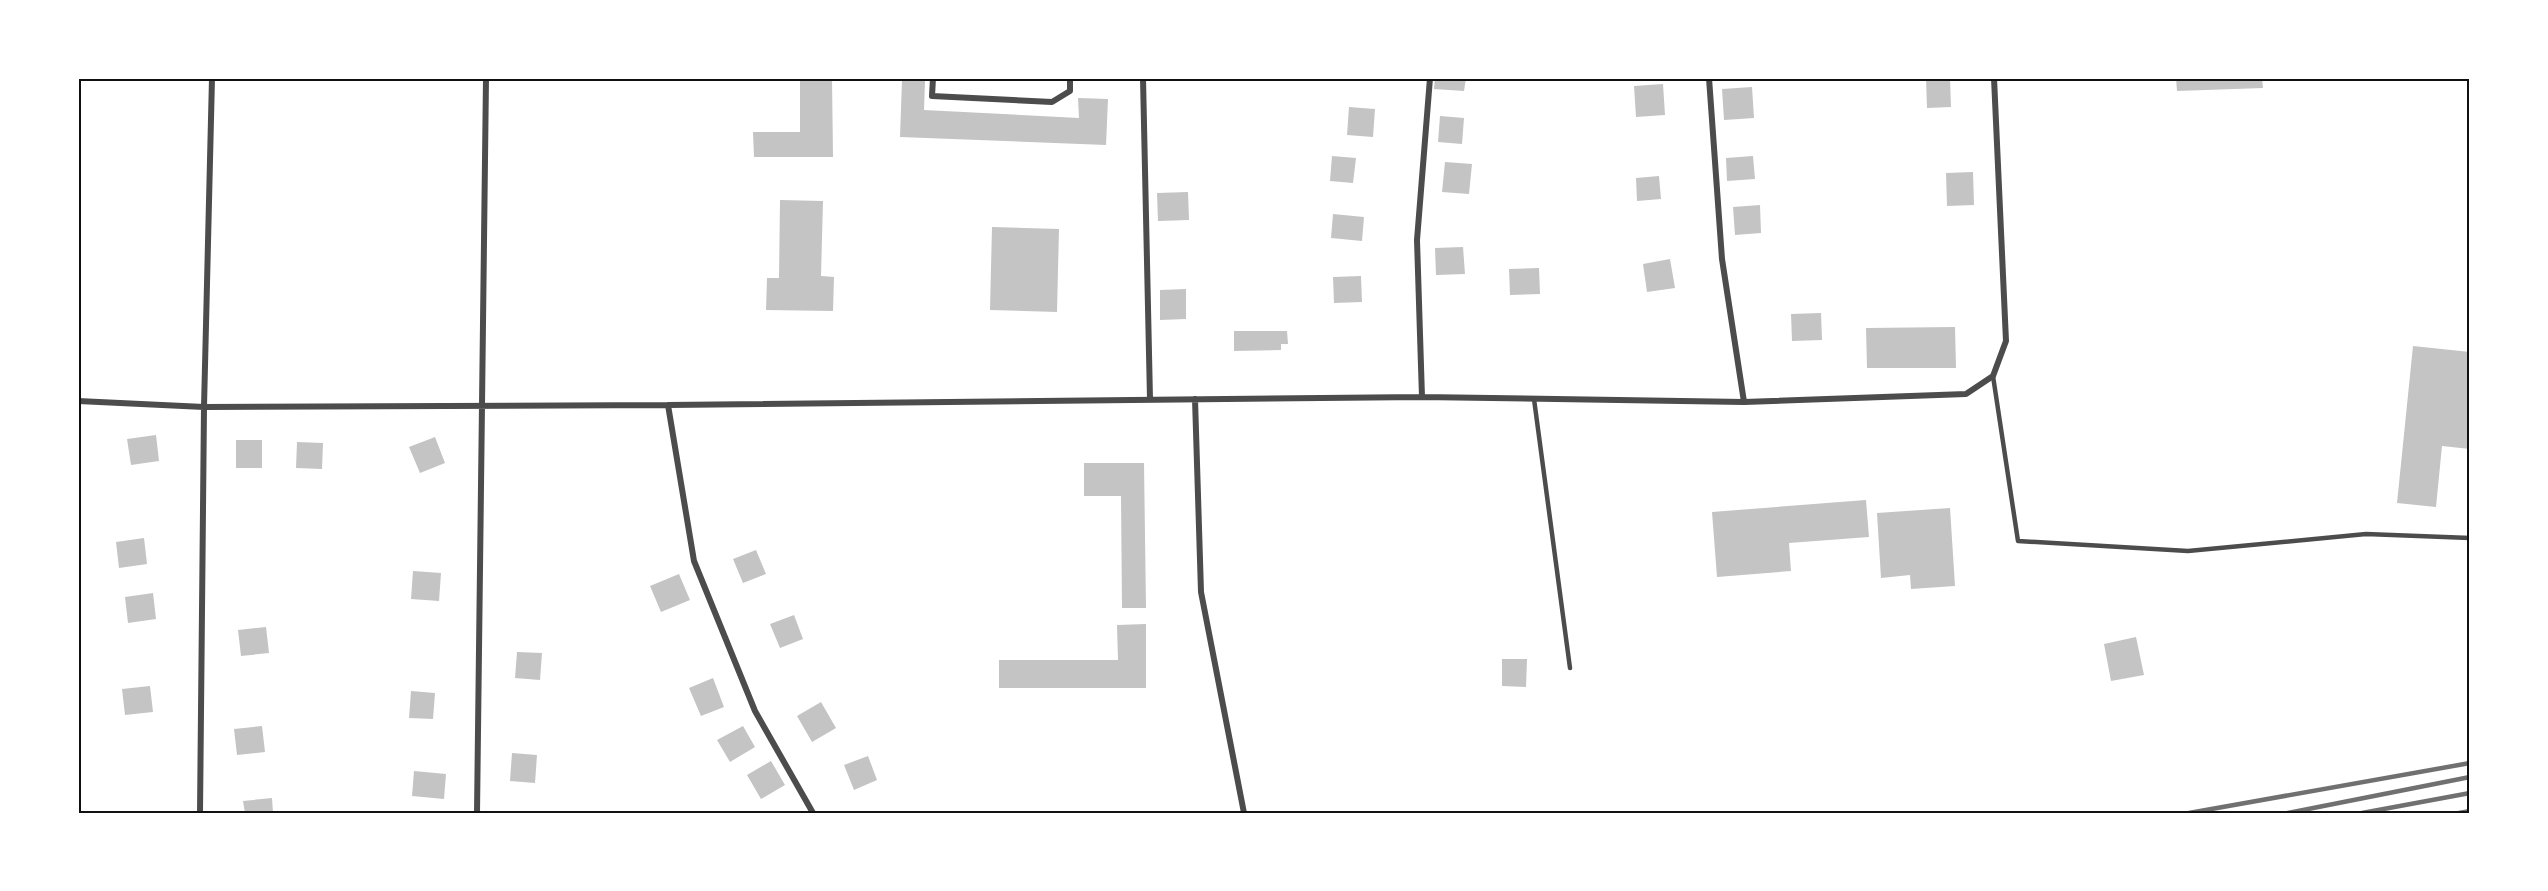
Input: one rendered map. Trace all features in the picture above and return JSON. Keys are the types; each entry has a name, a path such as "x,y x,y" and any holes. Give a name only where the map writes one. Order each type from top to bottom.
{"street":[{"path":"200,813 204,406 212,78"},
{"path":"477,813 486,78"},
{"path":"933,78 932,96 1052,102 1070,91 1070,78"},
{"path":"1143,78 1150,399"},
{"path":"1422,397 1417,240 1430,78"},
{"path":"1709,78 1722,259 1744,402"},
{"path":"78,401 204,406 668,405 1422,397 1744,402 1966,394 1993,376 2006,341 1994,78"},
{"path":"1195,399 1201,592 1244,813"},
{"path":"668,405 694,561 755,711 813,813"}],"lane":[{"path":"1993,376 2018,541 2188,551 2366,534 2470,538"},
{"path":"1534,399 1570,668"}],"building":[{"path":"800,78 832,78 833,157 754,157 753,132 800,132"},
{"path":"1435,78 1466,78 1464,91 1434,89"},
{"path":"1926,78 1950,78 1951,107 1927,108"},
{"path":"2176,78 2262,78 2263,88 2177,91"},
{"path":"902,80 925,81 924,110 1079,118 1078,98 1108,99 1106,145 900,137"},
{"path":"1663,84 1665,115 1636,117 1634,86"},
{"path":"1752,87 1754,118 1724,120 1722,89"},
{"path":"1349,107 1375,109 1373,137 1347,135"},
{"path":"1440,116 1464,118 1462,144 1438,142"},
{"path":"1332,156 1356,158 1353,183 1330,181"},
{"path":"1753,156 1755,179 1727,181 1726,158"},
{"path":"1445,162 1472,164 1469,194 1442,192"},
{"path":"1973,172 1974,205 1947,206 1946,173"},
{"path":"1659,176 1661,199 1637,201 1636,178"},
{"path":"1188,192 1189,220 1158,221 1157,193"},
{"path":"780,200 823,201 821,276 834,277 833,311 766,310 767,278 779,278"},
{"path":"1760,205 1761,233 1735,235 1733,207"},
{"path":"1333,214 1364,217 1362,241 1331,238"},
{"path":"992,227 1059,229 1057,312 990,310"},
{"path":"1463,247 1465,274 1436,275 1435,248"},
{"path":"1670,259 1675,288 1647,292 1643,264"},
{"path":"1539,268 1540,294 1510,295 1509,269"},
{"path":"1361,276 1362,302 1334,303 1333,277"},
{"path":"1186,289 1186,319 1160,320 1160,290"},
{"path":"1821,313 1822,340 1792,341 1791,314"},
{"path":"1955,327 1956,368 1867,368 1866,328"},
{"path":"1234,331 1287,331 1288,344 1281,344 1281,350 1234,351"},
{"path":"2413,346 2470,352 2470,449 2442,446 2436,507 2397,503"},
{"path":"156,435 159,461 131,465 127,439"},
{"path":"435,437 445,463 420,473 409,447"},
{"path":"236,440 262,440 262,468 236,468"},
{"path":"297,442 323,443 322,469 296,468"},
{"path":"1084,463 1144,463 1146,608 1122,608 1121,496 1084,496"},
{"path":"1866,500 1869,537 1789,543 1791,571 1717,577 1712,512"},
{"path":"1950,508 1955,586 1911,589 1910,575 1881,578 1877,513"},
{"path":"144,538 147,564 119,568 116,542"},
{"path":"756,550 766,574 743,583 733,559"},
{"path":"413,571 441,573 439,601 411,599"},
{"path":"679,574 690,600 661,612 650,586"},
{"path":"153,593 156,619 128,623 125,597"},
{"path":"794,615 803,639 780,648 770,624"},
{"path":"1146,624 1146,688 999,688 999,660 1118,660 1117,625"},
{"path":"266,627 269,653 241,656 238,630"},
{"path":"2136,637 2144,675 2111,681 2104,644"},
{"path":"517,652 542,653 540,680 515,678"},
{"path":"1502,659 1527,659 1526,687 1502,686"},
{"path":"713,678 724,707 701,716 689,688"},
{"path":"150,686 153,712 125,715 122,689"},
{"path":"411,691 435,693 433,719 409,718"},
{"path":"821,702 836,728 812,742 797,716"},
{"path":"262,726 265,752 237,755 234,729"},
{"path":"743,726 755,747 730,762 717,740"},
{"path":"512,753 537,755 535,783 510,781"},
{"path":"868,756 877,780 854,790 844,765"},
{"path":"771,761 785,785 761,799 747,775"},
{"path":"414,771 446,774 444,799 412,796"},
{"path":"272,798 273,813 245,813 243,801"}],"railway":[{"path":"2189,813 2470,763"},
{"path":"2288,813 2470,777"},
{"path":"2362,813 2470,793"},
{"path":"2459,813 2470,811"}]}
